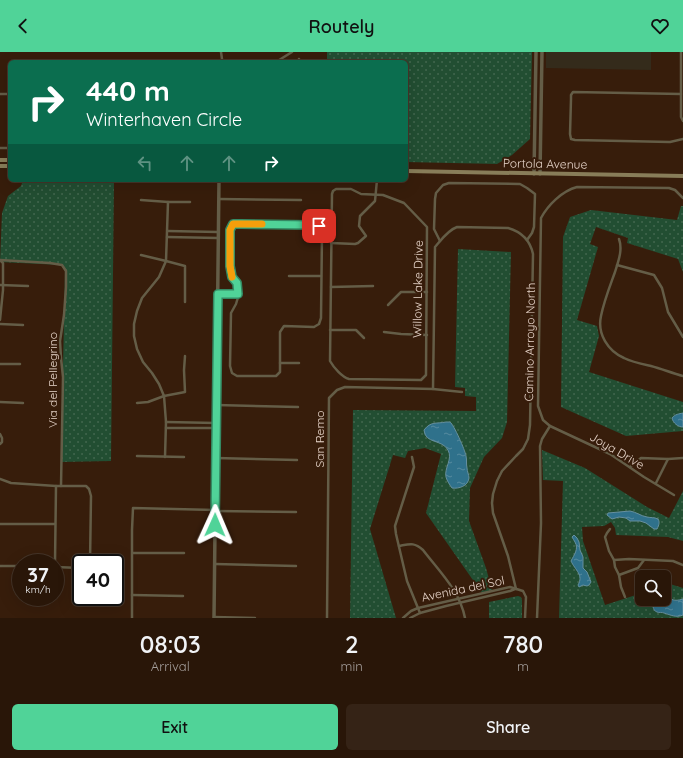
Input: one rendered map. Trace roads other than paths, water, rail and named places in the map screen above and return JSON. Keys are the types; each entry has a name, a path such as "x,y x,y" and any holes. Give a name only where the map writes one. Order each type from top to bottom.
{"main road":[{"name":"Portola Avenue","path":"408,171 683,176"}],"street":[{"path":"279,60 292,52"},
{"path":"536,52 538,63 542,65"},
{"path":"534,174 536,52"},
{"path":"540,174 542,52"},
{"path":"681,52 681,117 683,121"},
{"path":"681,94 573,92 571,95 570,130 571,139 670,142 683,140"},
{"path":"219,182 214,618 255,618"},
{"path":"331,243 355,244 366,236 359,226 360,216 376,201 377,182"},
{"path":"440,241 434,229 435,199 436,193 443,185 449,183 520,184 527,188 535,194 534,227 527,240"},
{"name":"Willow Lake Drive","path":"336,188 341,188 351,189 362,194 376,195 383,195 404,203 427,227 426,375 422,380 349,379 346,378 330,361 332,194 336,188"},
{"name":"Camino Arroyo North","path":"550,426 543,420 538,406 541,218 545,211 560,196 571,189 577,188 669,188 675,190 683,198"},
{"path":"218,199 301,200"},
{"path":"141,200 190,202"},
{"path":"165,457 166,422 164,396 160,384 143,362 137,349 134,336 134,324 142,298 159,277 166,261 168,202"},
{"path":"233,224 319,226 322,234 319,324 314,327 284,326 280,332 280,372 276,376 237,376 232,373 230,366 231,313 236,304 238,294 237,283 232,277 230,266 230,230 233,224"},
{"path":"434,389 435,247 454,228 508,228 516,230 531,245 533,254 530,425 528,439 523,449 502,471 497,481 492,503 493,513 508,556 516,589 523,591 526,597 525,618"},
{"path":"168,231 218,232"},
{"path":"185,231 185,238"},
{"path":"168,237 218,238"},
{"path":"618,239 620,248 617,265 601,317 600,327 602,338 608,346 625,359 683,376"},
{"path":"140,255 185,266 185,302"},
{"path":"0,261 3,263 0,320"},
{"name":"Via del Pellegrino","path":"0,261 50,262 62,265 66,272 64,315 60,341 64,377 61,486"},
{"path":"617,265 654,275 662,288 668,312 683,337"},
{"path":"289,276 321,276"},
{"path":"1,286 28,286"},
{"path":"331,286 373,286"},
{"path":"388,305 401,292 427,292"},
{"path":"218,294 238,294"},
{"path":"0,324 23,325"},
{"path":"330,330 356,330 364,338"},
{"path":"384,332 427,335"},
{"path":"137,403 148,402 164,396 185,392 185,356"},
{"path":"280,363 299,364"},
{"path":"0,364 20,364"},
{"name":"San Remo","path":"327,618 329,398 337,390 345,387 434,389 462,392"},
{"path":"0,402 23,402"},
{"path":"216,405 298,407"},
{"path":"166,422 216,423"},
{"path":"183,422 183,428"},
{"path":"537,618 541,524 540,446 542,439 550,426"},
{"name":"Joya Drive","path":"550,426 610,454 674,495"},
{"path":"166,428 216,428"},
{"path":"0,434 2,442 0,444"},
{"path":"137,456 184,457"},
{"path":"412,457 414,467 395,526 407,581 420,613"},
{"path":"216,458 297,460"},
{"path":"630,467 641,458 683,458"},
{"path":"656,483 668,459"},
{"path":"0,478 11,483 86,486 89,489 91,496 90,554"},
{"path":"55,554 56,486"},
{"path":"132,618 132,530 134,508 296,512"},
{"path":"0,524 55,524"},
{"path":"610,529 605,537 609,551 614,560 625,597"},
{"path":"399,546 409,544 417,545 423,550 459,598 465,618"},
{"path":"132,553 184,553"},
{"path":"614,560 629,559 672,561 683,564"},
{"path":"619,575 638,568 644,560"},
{"path":"215,564 296,566"},
{"path":"0,566 12,566"},
{"name":"Avenida del Sol","path":"403,618 411,611 418,608 510,587 516,589"},
{"name":"Avenida del Sol","path":"410,618 420,613 516,589"},
{"path":"132,595 184,596"}],"water":[{"path":"683,413 683,427 673,422 672,418"},
{"path":"450,422 454,428 462,443 466,458 469,477 468,481 465,485 457,488 452,488 446,477 446,470 450,457 448,450 442,444 430,440 425,434 424,430 431,424"},
{"path":"630,511 658,519 659,524 657,529 654,529 646,523 640,521 630,521 626,518 619,517 612,519 607,515 608,513"},
{"path":"574,535 579,542 583,557 583,568 587,572 591,582 587,586 583,585 579,587 578,585 580,578 571,561 576,550 576,545 572,537"},
{"path":"671,599 683,599 683,615 676,616 658,612 655,611 653,607 671,606"}]}
